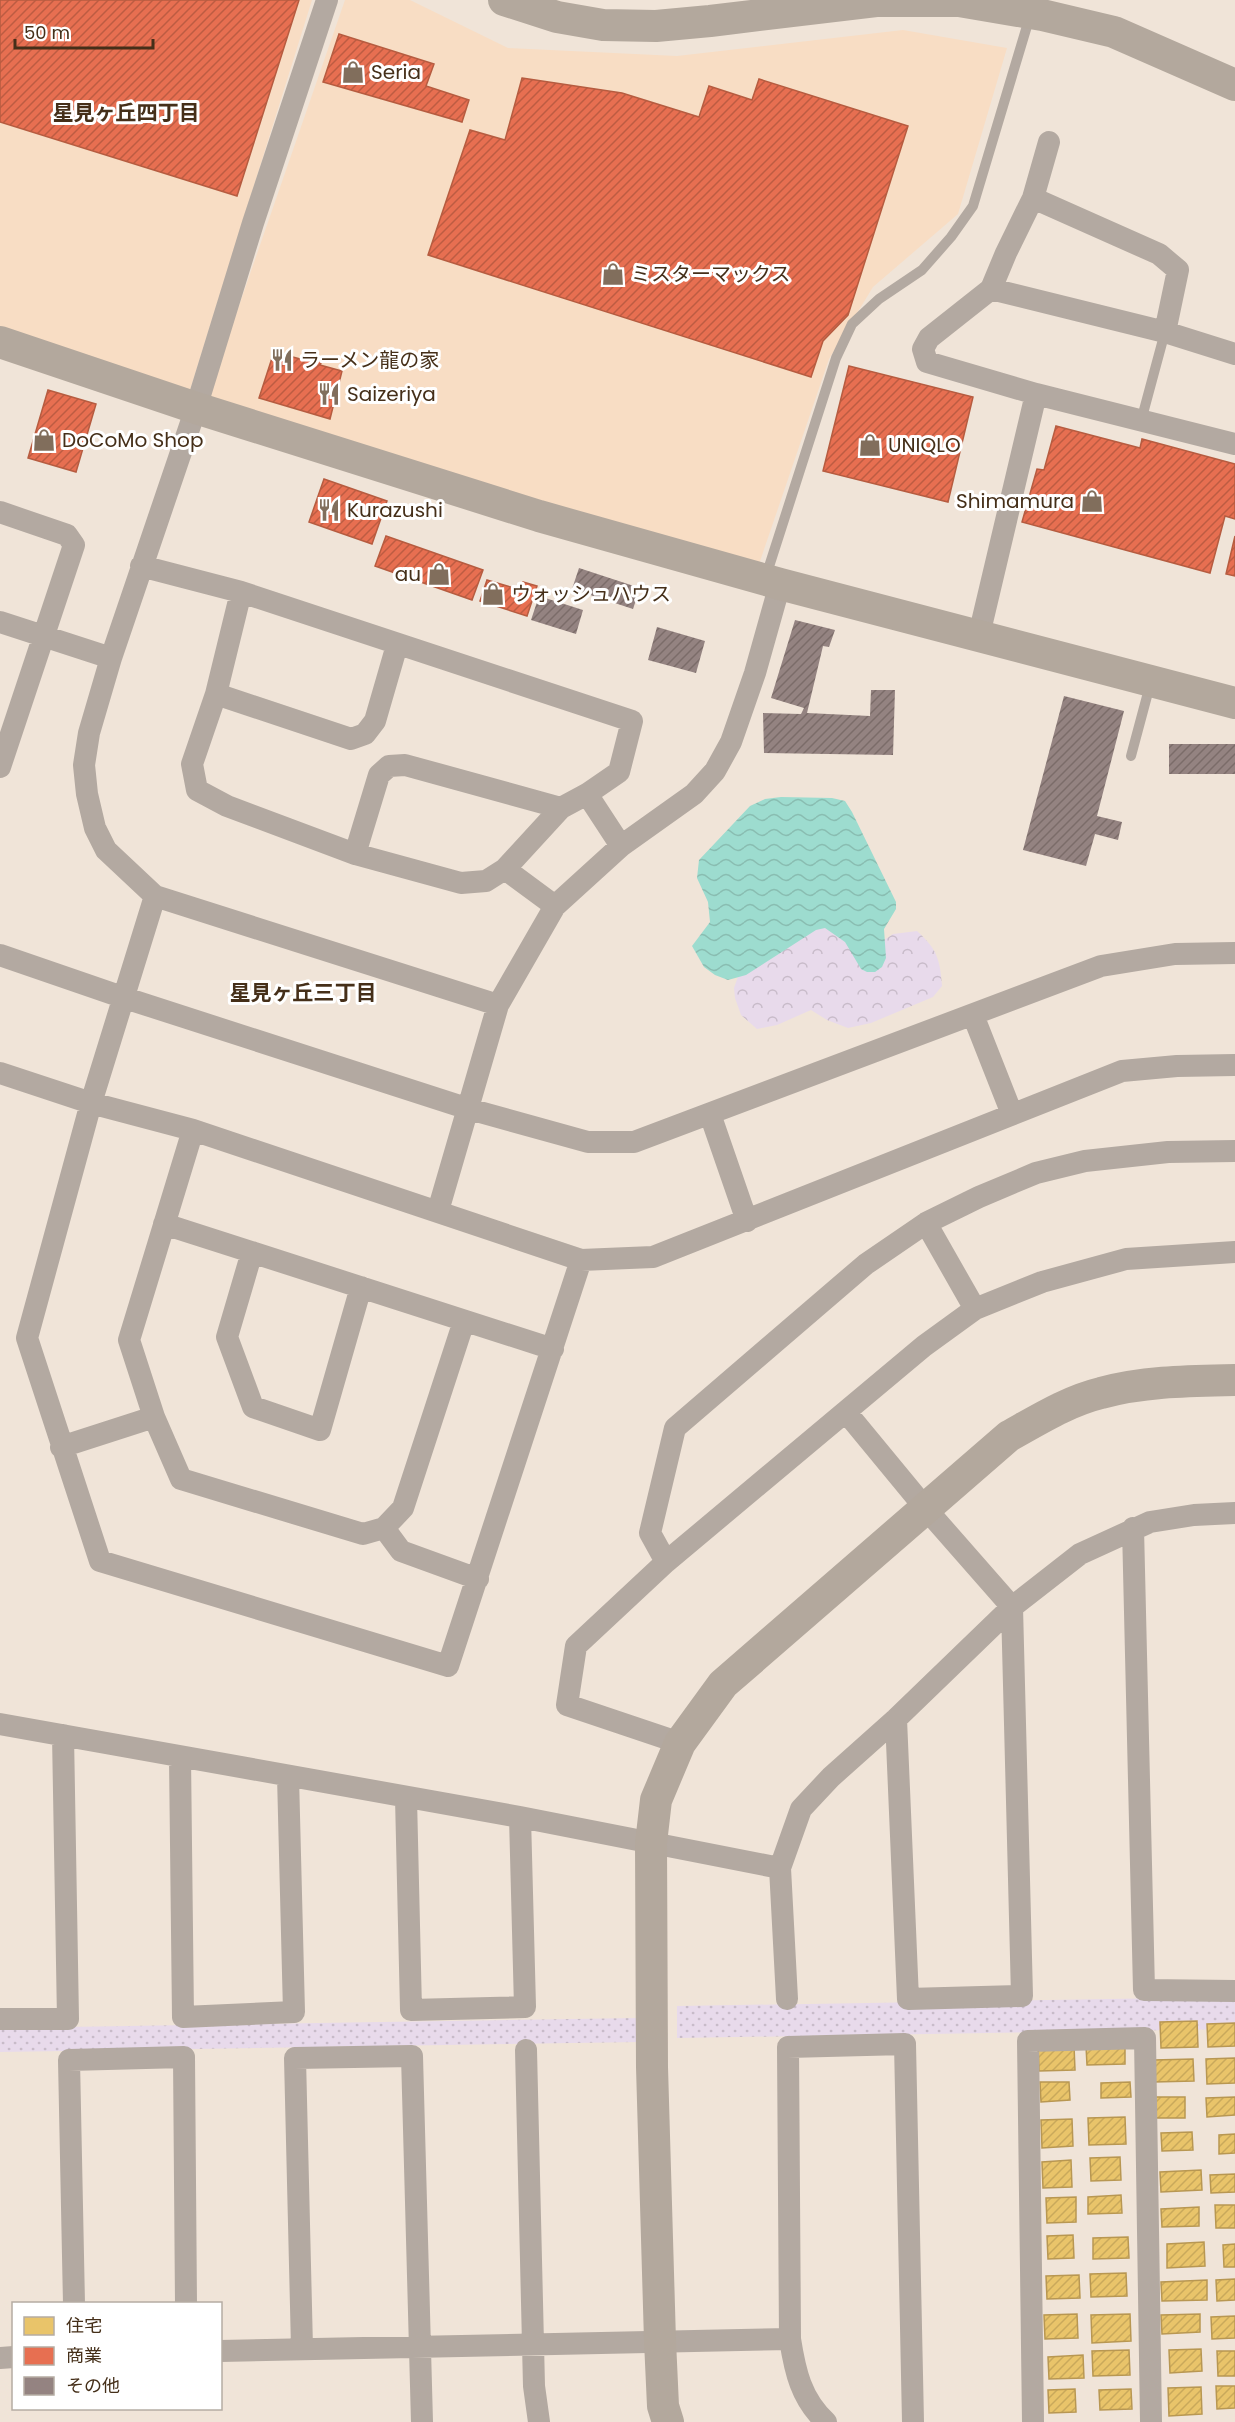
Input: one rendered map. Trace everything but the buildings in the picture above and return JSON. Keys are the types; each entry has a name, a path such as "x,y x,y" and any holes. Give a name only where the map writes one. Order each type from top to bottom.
{"street":[{"path":"327,0 195,408 111,658 89,733 84,765 87,794 95,828 106,850 154,896 498,1005"},
{"path":"504,0 557,17 603,25 656,26 876,1 959,1 1040,10 1114,32 1235,85"},
{"path":"1049,142 1033,198 991,289 929,338 923,349 927,362 1141,422 1235,444"},
{"path":"1033,198 1159,254 1178,270 1165,332"},
{"path":"991,289 1165,332 1235,354"},
{"path":"0,342 195,408 539,516 773,582 1235,703"},
{"path":"979,635 1036,394"},
{"path":"0,512 67,535 74,545 44,636 5,735 0,767"},
{"path":"141,566 241,592 632,721 619,772 561,808 505,869 486,881 461,883 355,854 227,806 196,790 192,764 216,694 241,592"},
{"path":"438,1211 498,1005 555,906 621,846 694,794 715,771 731,742 755,673 773,582"},
{"path":"0,622 111,658"},
{"path":"216,694 351,739 365,734 375,721 397,645"},
{"path":"355,854 379,775 389,766 405,765 561,808"},
{"path":"586,794 621,846"},
{"path":"505,869 555,906"},
{"path":"154,896 125,998 91,1103 27,1338 100,1561 448,1666 581,1260"},
{"path":"0,955 468,1109 588,1142 634,1142 1101,966 1174,954 1235,953"},
{"path":"973,1015 1012,1114"},
{"path":"0,1073 91,1103 193,1130 581,1260 653,1257 1122,1071 1177,1066 1235,1065"},
{"path":"710,1114 747,1221"},
{"path":"193,1130 129,1340 153,1417 181,1479 363,1534 384,1528 402,1508 464,1321"},
{"path":"666,1562 650,1533 675,1428 866,1264 926,1223 1036,1173 1085,1161 1168,1152 1235,1151"},
{"path":"926,1223 975,1309"},
{"path":"164,1224 553,1349"},
{"path":"252,1252 228,1337 253,1407 320,1430 361,1287"},
{"path":"680,1743 567,1705 576,1646 666,1562 924,1346 975,1309 1042,1282 1126,1259 1235,1252"},
{"path":"668,2422 663,2406 660,2341 652,2067 651,1843 656,1800 680,1743 723,1684 1009,1436 1054,1411 1101,1393 1171,1381 1235,1380"},
{"path":"846,1412 926,1509 1012,1607 1022,1996 908,1999 896,1719"},
{"path":"61,1447 153,1417"},
{"path":"787,1999 780,1868 801,1809 831,1777 896,1719 1012,1607 1080,1554 1150,1522 1235,1513"},
{"path":"384,1528 401,1551 478,1579"},
{"path":"1133,1528 1144,1990 1235,1991"},
{"path":"0,1724 520,1817 780,1868"},
{"path":"0,2019 68,2019 63,1735"},
{"path":"180,1757 183,2017 294,2012 288,1776"},
{"path":"406,1798 411,2010 525,2007 520,1817"},
{"path":"1033,2422 1028,2041 1145,2038 1150,2422"},
{"path":"826,2422 815,2412 802,2391 790,2339 788,2047 905,2044 913,2422"},
{"path":"526,2050 534,2386 539,2422"},
{"path":"302,2348 295,2058 412,2056 418,2346 422,2422"},
{"path":"74,2302 69,2060 184,2057 186,2302"},
{"path":"222,2351 790,2339"}],"lane":[{"path":"773,582 836,358 852,324 879,299 922,270 951,237 973,206 1040,10"},
{"path":"1141,422 1165,332"},
{"path":"1131,756 1151,682"}],"shaded area":[{"path":"0,0 312,0 190,390 0,332"},
{"path":"345,0 410,0 508,48 677,56 903,30 1007,48 958,214 873,287 829,359 757,570 207,398"}],"green space":[{"path":"833,925 867,952 893,934 917,931 929,943 936,955 942,986 933,997 871,1023 848,1028 827,1020 811,1010 777,1025 757,1029 741,1015 735,998 734,988 740,971 796,932"},
{"path":"1235,1997 1235,2029 677,2038 677,2006"},
{"path":"638,2018 638,2042 0,2052 0,2028"}],"water":[{"path":"832,798 845,801 852,812 896,902 896,909 884,929 886,958 882,967 875,972 861,969 845,942 825,928 816,930 746,975 728,980 704,967 692,946 710,922 708,902 697,878 699,860 750,806 765,799"}],"place":[{"name":"Seria","path":"353,72"},
{"name":"ミスターマックス","path":"613,274"},
{"name":"ラーメン龍の家","path":"282,360"},
{"name":"Saizeriya","path":"329,394"},
{"name":"DoCoMo Shop","path":"44,440"},
{"name":"UNIQLO","path":"870,445"},
{"name":"Shimamura","path":"1092,501"},
{"name":"Kurazushi","path":"329,510"},
{"name":"au","path":"439,574"},
{"name":"ウォッシュハウス","path":"493,594"}],"district":[{"name":"星見ヶ丘四丁目","path":"126,113"},
{"name":"星見ヶ丘三丁目","path":"303,993"}]}
